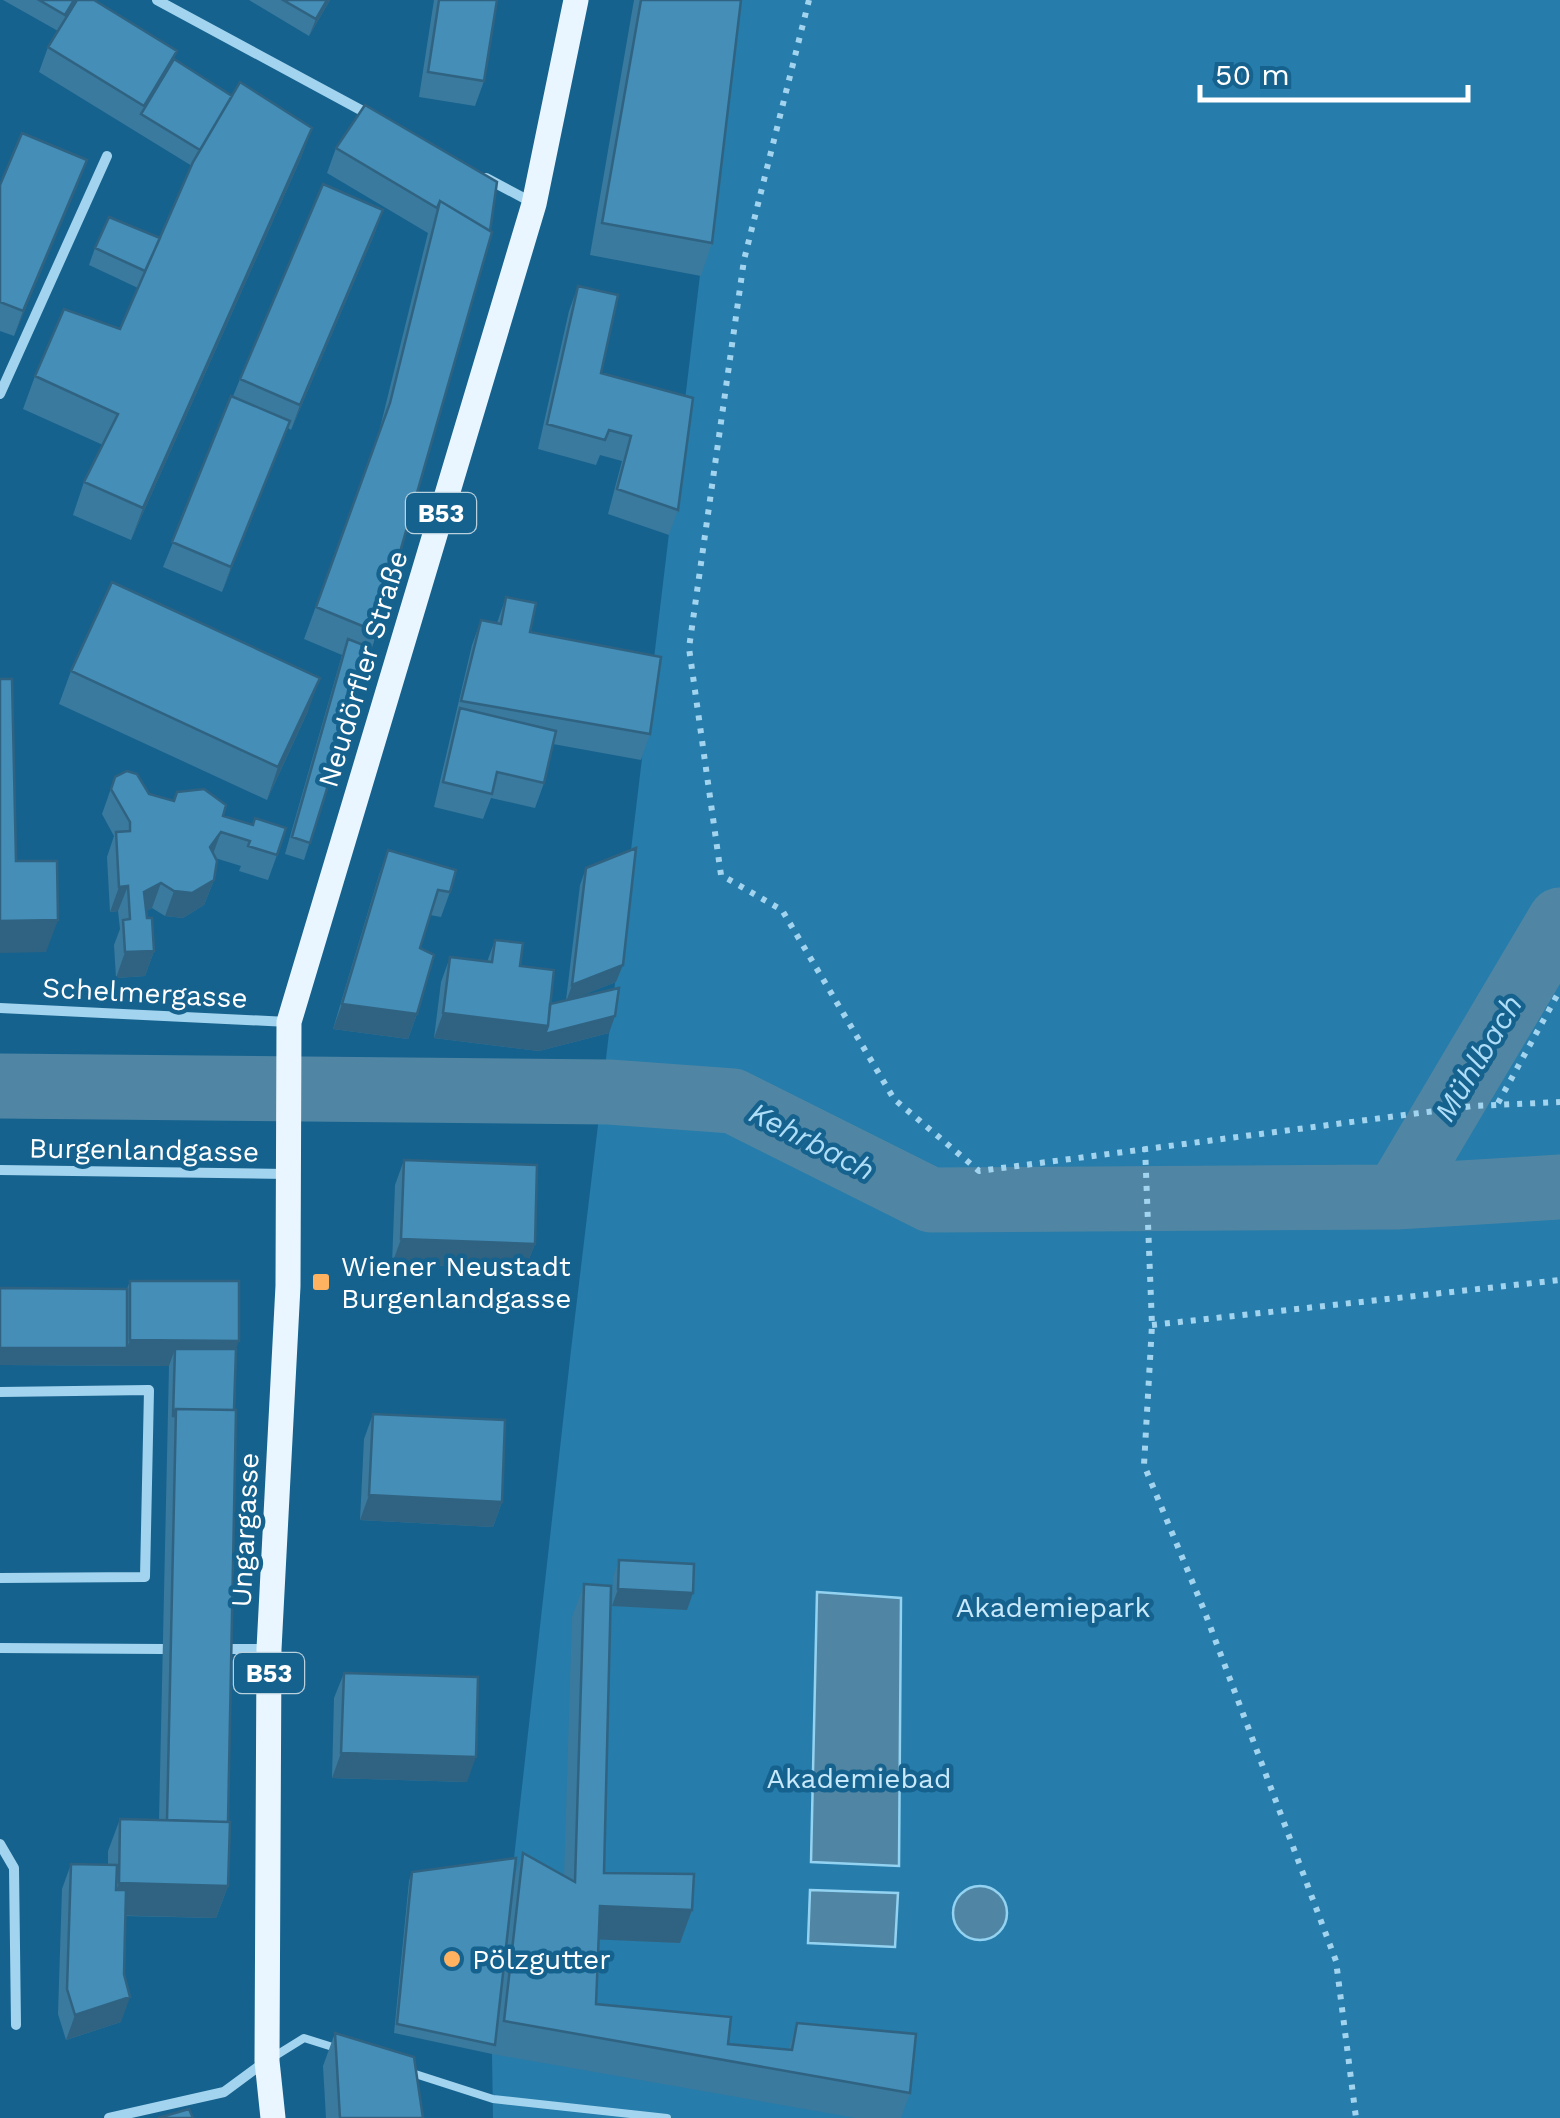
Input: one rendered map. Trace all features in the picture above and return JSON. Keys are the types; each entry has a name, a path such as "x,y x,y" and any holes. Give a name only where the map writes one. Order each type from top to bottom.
{"main road":[{"name":"Neudörfler Straße","path":"288,1064 289,1022 534,204 576,0"},
{"name":"Ungargasse","path":"273,2118 266,2061 269,1649 288,1286 288,1064"}],"street":[{"path":"157,0 374,118"},
{"path":"0,394 108,156"},
{"path":"475,172 534,204"},
{"name":"Schelmergasse","path":"0,1008 289,1022"},
{"name":"Burgenlandgasse","path":"0,1170 287,1174"},
{"path":"0,1392 149,1390 145,1577 0,1578"},
{"path":"0,1648 163,1649"},
{"path":"223,1649 269,1649"},
{"path":"0,1844 14,1868 16,2025"},
{"path":"109,2118 224,2092 266,2061"}],"lane":[{"path":"266,2061 304,2038 342,2050"},
{"path":"398,2068 493,2099 666,2118"}],"path":[{"path":"809,0 744,260 689,648 721,875 782,910 894,1099 979,1171 1473,1106 1560,1102"},
{"path":"1497,1104 1560,990"},
{"path":"1145,1147 1152,1325 1144,1465 1204,1610 1336,1961 1356,2118"},
{"path":"1152,1325 1560,1280"}],"green space":[{"name":"Akademiepark","path":"733,0 1560,0 1560,2118 493,2118 492,2054 571,1350"}],"shaded area":[{"path":"817,1592 901,1598 899,1866 811,1862"},
{"path":"980,1886 999,1894 1007,1913 999,1932 980,1940 961,1932 953,1913 961,1894"},
{"path":"810,1890 898,1893 895,1947 808,1943"}],"building":[{"path":"39,0 74,0 65,15"},
{"path":"77,0 94,0 177,51 144,106 48,47"},
{"path":"283,0 327,0 316,19"},
{"path":"439,0 497,0 484,81 428,72"},
{"path":"641,0 741,0 712,243 602,223"},
{"path":"174,59 232,96 200,150 141,114"},
{"path":"240,82 312,128 143,508 84,482 118,414 35,376 64,309 120,329 193,162"},
{"path":"365,105 497,182 490,231 440,201 437,208 336,148"},
{"path":"22,133 87,160 23,311 0,302 0,185"},
{"path":"323,184 383,210 300,405 240,379"},
{"path":"440,201 492,232 377,632 316,607 390,403"},
{"path":"109,217 160,238 145,271 95,248"},
{"path":"578,286 618,295 601,373 693,398 678,510 617,489 631,436 609,430 605,440 547,424"},
{"path":"231,396 290,421 231,567 172,542"},
{"path":"112,582 320,678 278,767 71,671"},
{"path":"506,597 536,603 530,632 661,657 650,734 461,701 481,620 501,624"},
{"path":"348,639 371,648 310,843 292,837"},
{"path":"0,679 12,679 16,861 57,861 58,920 0,921"},
{"path":"460,708 556,731 544,783 497,772 492,794 443,782"},
{"path":"127,771 137,774 149,794 174,801 177,792 204,789 226,805 223,816 253,825 255,818 286,828 277,855 221,832 210,847 217,861 214,880 192,893 174,891 161,883 144,892 147,918 152,918 154,951 125,952 123,920 130,919 128,886 119,887 116,832 130,831 130,822 111,789 115,777"},
{"path":"636,848 623,965 572,985 586,868"},
{"path":"388,850 456,870 450,892 438,890 420,948 434,955 417,1014 342,1004"},
{"path":"495,940 523,943 520,966 554,970 548,1026 443,1013 450,957 492,962"},
{"path":"619,988 615,1016 545,1034 550,1004"},
{"path":"404,1160 537,1165 535,1244 401,1239"},
{"path":"130,1281 239,1281 239,1341 130,1340"},
{"path":"0,1288 127,1289 127,1348 0,1348"},
{"path":"175,1349 236,1349 234,1410 176,1409 173,1417"},
{"path":"176,1409 236,1410 228,1822 167,1820"},
{"path":"373,1414 505,1420 502,1502 369,1495"},
{"path":"619,1560 694,1564 693,1593 618,1589"},
{"path":"584,1584 611,1586 604,1873 694,1874 692,1910 600,1906 596,2004 731,2017 728,2044 792,2050 797,2023 916,2034 910,2093 504,2021 523,1853 575,1882"},
{"path":"344,1673 478,1677 476,1757 341,1753"},
{"path":"120,1819 230,1822 228,1886 119,1883"},
{"name":"Pölzgutter","path":"516,1858 495,2045 397,2024 412,1872"},
{"path":"71,1864 117,1865 116,1890 126,1890 124,1974 130,1997 75,2015 67,1989"},
{"path":"335,2033 414,2057 423,2118 340,2118"},
{"path":"189,2109 193,2118 158,2118"}],"waterway":[{"name":"Mühlbach","path":"1396,1197 1560,920"},
{"name":"Kehrbach","path":"0,1086 609,1092 733,1101 931,1200 1396,1197 1560,1187"}],"place":[{"name":"Wiener Neustadt Burgenlandgasse","path":"321,1282"},
{"name":"Pölzgutter","path":"452,1959"}],"park label":[{"name":"Akademiebad","path":"859,1778"}]}
